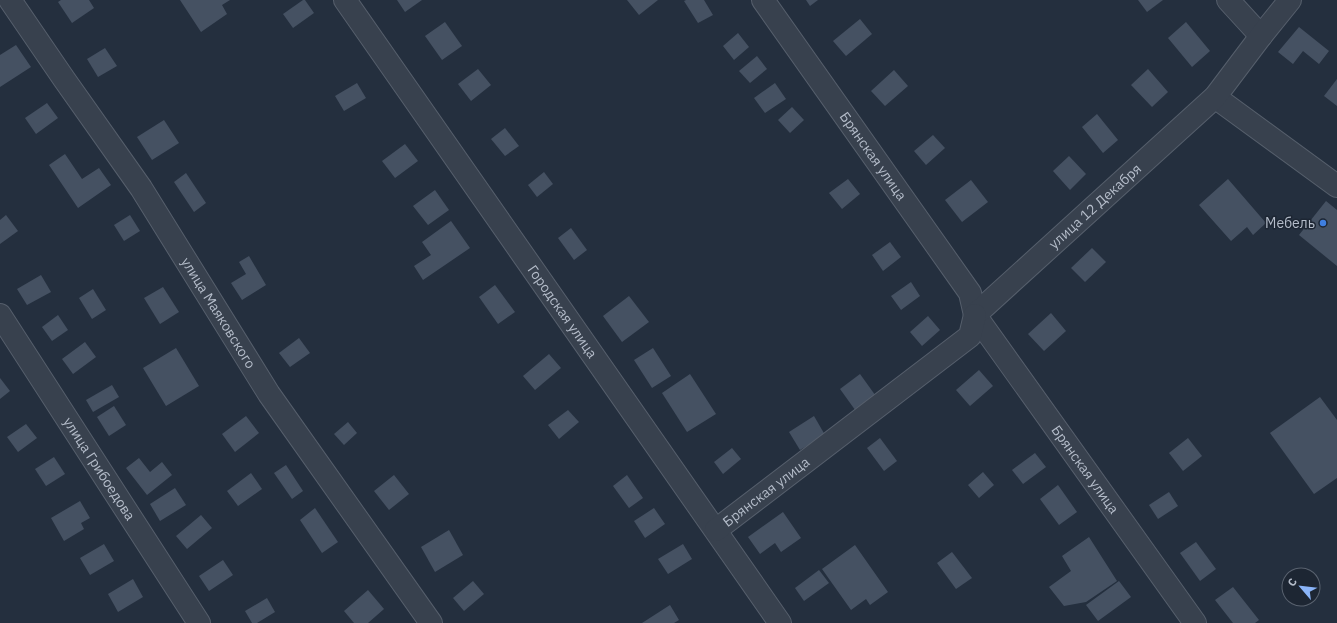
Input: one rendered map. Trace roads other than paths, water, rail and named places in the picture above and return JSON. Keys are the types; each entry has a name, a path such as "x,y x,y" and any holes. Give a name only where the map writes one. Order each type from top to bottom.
{"street":[{"name":"улица Маяковского","path":"10,0 141,188 269,394 431,623"},
{"name":"Городская улица","path":"345,0 780,623"},
{"name":"Брянская улица","path":"763,0 970,293 975,315 1195,623"},
{"path":"1228,0 1261,36"},
{"name":"улица 12 Декабря","path":"975,315 1215,96 1290,0"},
{"path":"1215,96 1337,186"},
{"name":"улица Грибоедова","path":"0,315 199,623"},
{"name":"Брянская улица","path":"716,530 970,336 975,315"}],"place":[{"name":"Мебель","path":"1323,223"}]}
